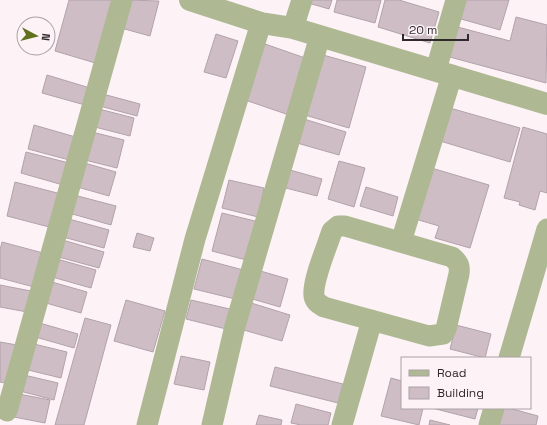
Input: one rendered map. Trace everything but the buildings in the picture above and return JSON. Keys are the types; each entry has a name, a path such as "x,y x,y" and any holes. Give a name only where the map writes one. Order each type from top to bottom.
{"street":[{"path":"7,411 122,0"},
{"path":"190,0 260,23 294,28 547,104"},
{"path":"294,28 302,0"},
{"path":"400,242 444,73 456,0"},
{"path":"147,425 196,239 260,23"},
{"path":"212,425 235,326 320,36"},
{"path":"338,226 345,226 400,242 452,257 458,262 460,268 459,274 446,329 443,334 429,336 324,307 316,302 314,296 315,286 332,231 338,226"},
{"path":"509,357 547,229"},
{"path":"342,425 372,320"},
{"path":"490,425 494,409"}]}
